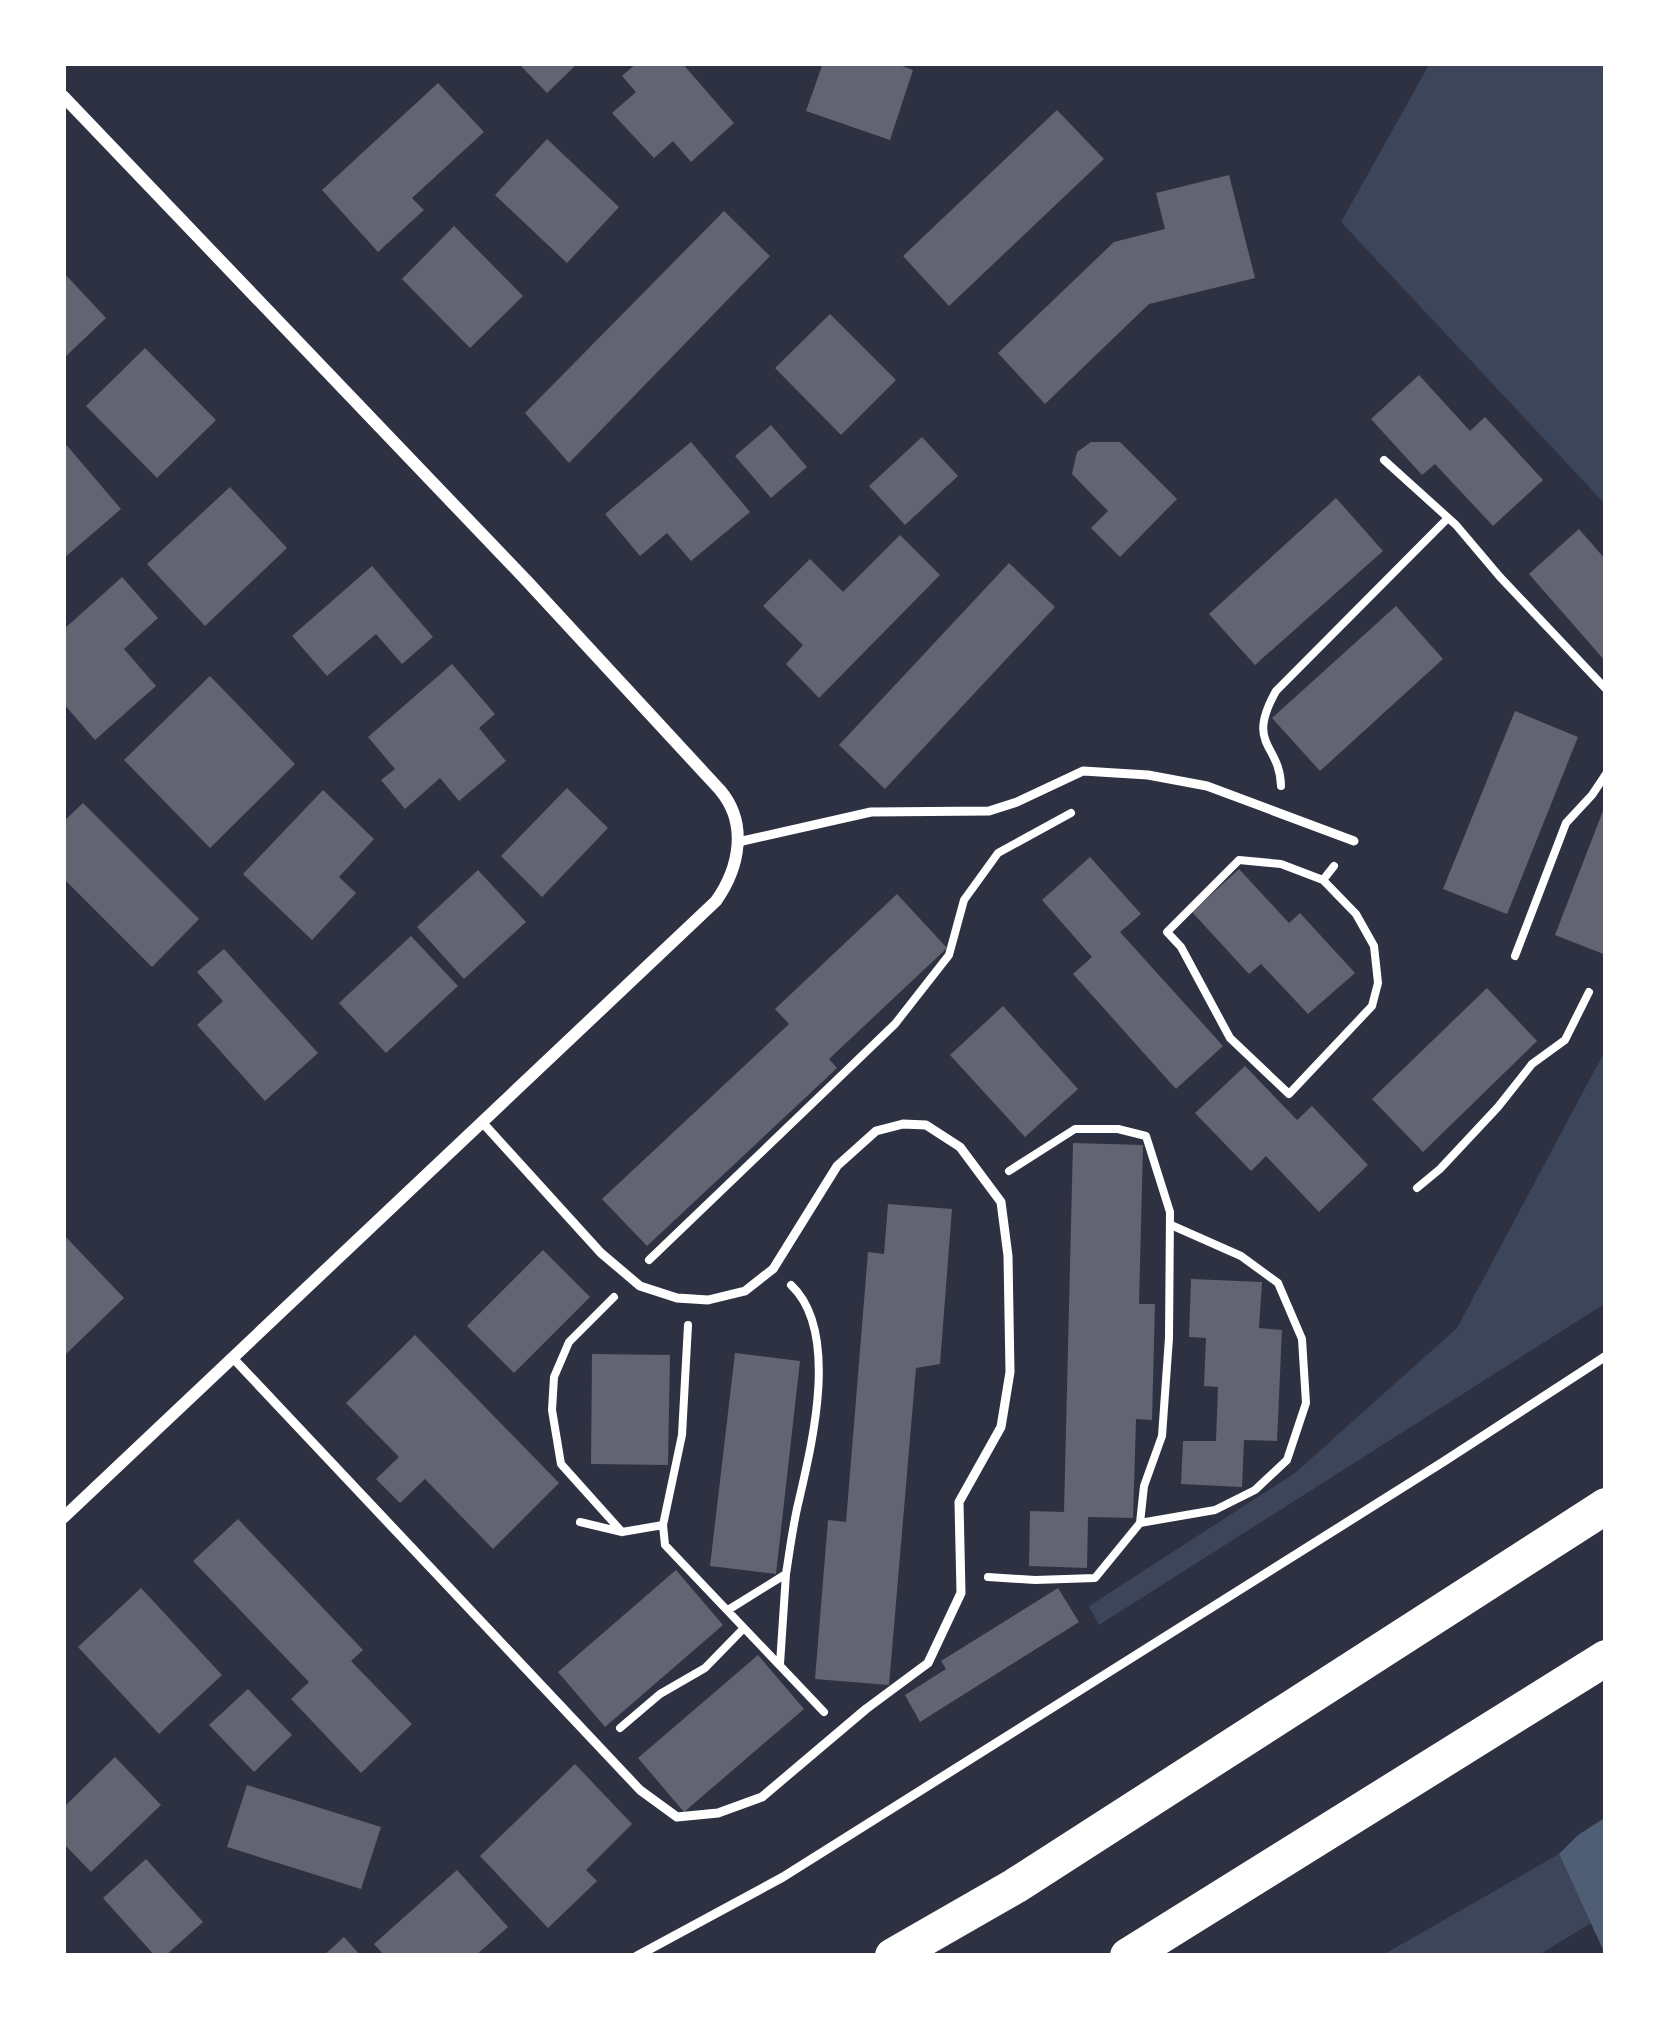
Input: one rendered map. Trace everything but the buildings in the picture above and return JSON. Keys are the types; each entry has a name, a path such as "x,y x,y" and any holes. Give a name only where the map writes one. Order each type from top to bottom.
{"highway":[{"path":"893,1956 1015,1886 1606,1506"},
{"path":"1128,1956 1606,1658"}],"street":[{"path":"63,96 539,594 719,790 733,810 738,842 730,880 716,901 63,1518"}],"lane":[{"path":"738,842 871,812 989,811 1083,771 1148,775 1208,786 1354,842"},
{"path":"232,1357 640,1790 677,1817 718,1813 762,1797 928,1663 961,1593 959,1502 1001,1427 1010,1372 1008,1256 1001,1202 960,1147 926,1126 903,1124 876,1131 837,1166 773,1268 745,1292 686,1299 640,1286 601,1253 482,1122"},
{"path":"637,1956 783,1877 1606,1356"}],"path":[{"path":"1384,460 1448,518 1606,689"},
{"path":"1281,812 1281,776 1263,739 1264,712 1276,691 1448,518"},
{"path":"622,1532 561,1464 552,1410 554,1377 569,1342 895,1024 949,955 964,900 998,853 1074,811 1083,771"},
{"path":"1514,956 1566,823 1606,774"},
{"path":"1323,880 1354,842"},
{"path":"1239,860 1281,864 1323,880 1357,914 1374,946 1378,983 1372,1006 1288,1094 1231,1038 1181,947 1167,932 1239,860"},
{"path":"1417,1187 1498,1107 1532,1064 1564,1040 1589,992"},
{"path":"960,1576 1095,1578 1140,1523 1144,1486 1162,1436 1169,1338 1170,1212 1147,1136 1118,1129 1075,1130 987,1184"},
{"path":"1140,1523 1215,1510 1255,1490 1287,1460 1306,1403 1302,1339 1278,1283 1241,1256 1170,1225"},
{"path":"773,1268 800,1294 807,1309 815,1334 820,1392 786,1574 780,1666"},
{"path":"686,1299 682,1435 663,1525 665,1545 841,1730"},
{"path":"580,1522 622,1532 663,1525"},
{"path":"728,1611 786,1574"},
{"path":"599,1745 660,1694 705,1668 744,1628"}],"shaded area":[{"path":"1430,63 1606,63 1606,505 1341,222"},
{"path":"1606,1049 1606,1303 1099,1625 1089,1606 1295,1473 1457,1328"},
{"path":"1606,1817 1606,1956 1559,1854"},
{"path":"1559,1854 1591,1923 1537,1956 1381,1956"}]}
